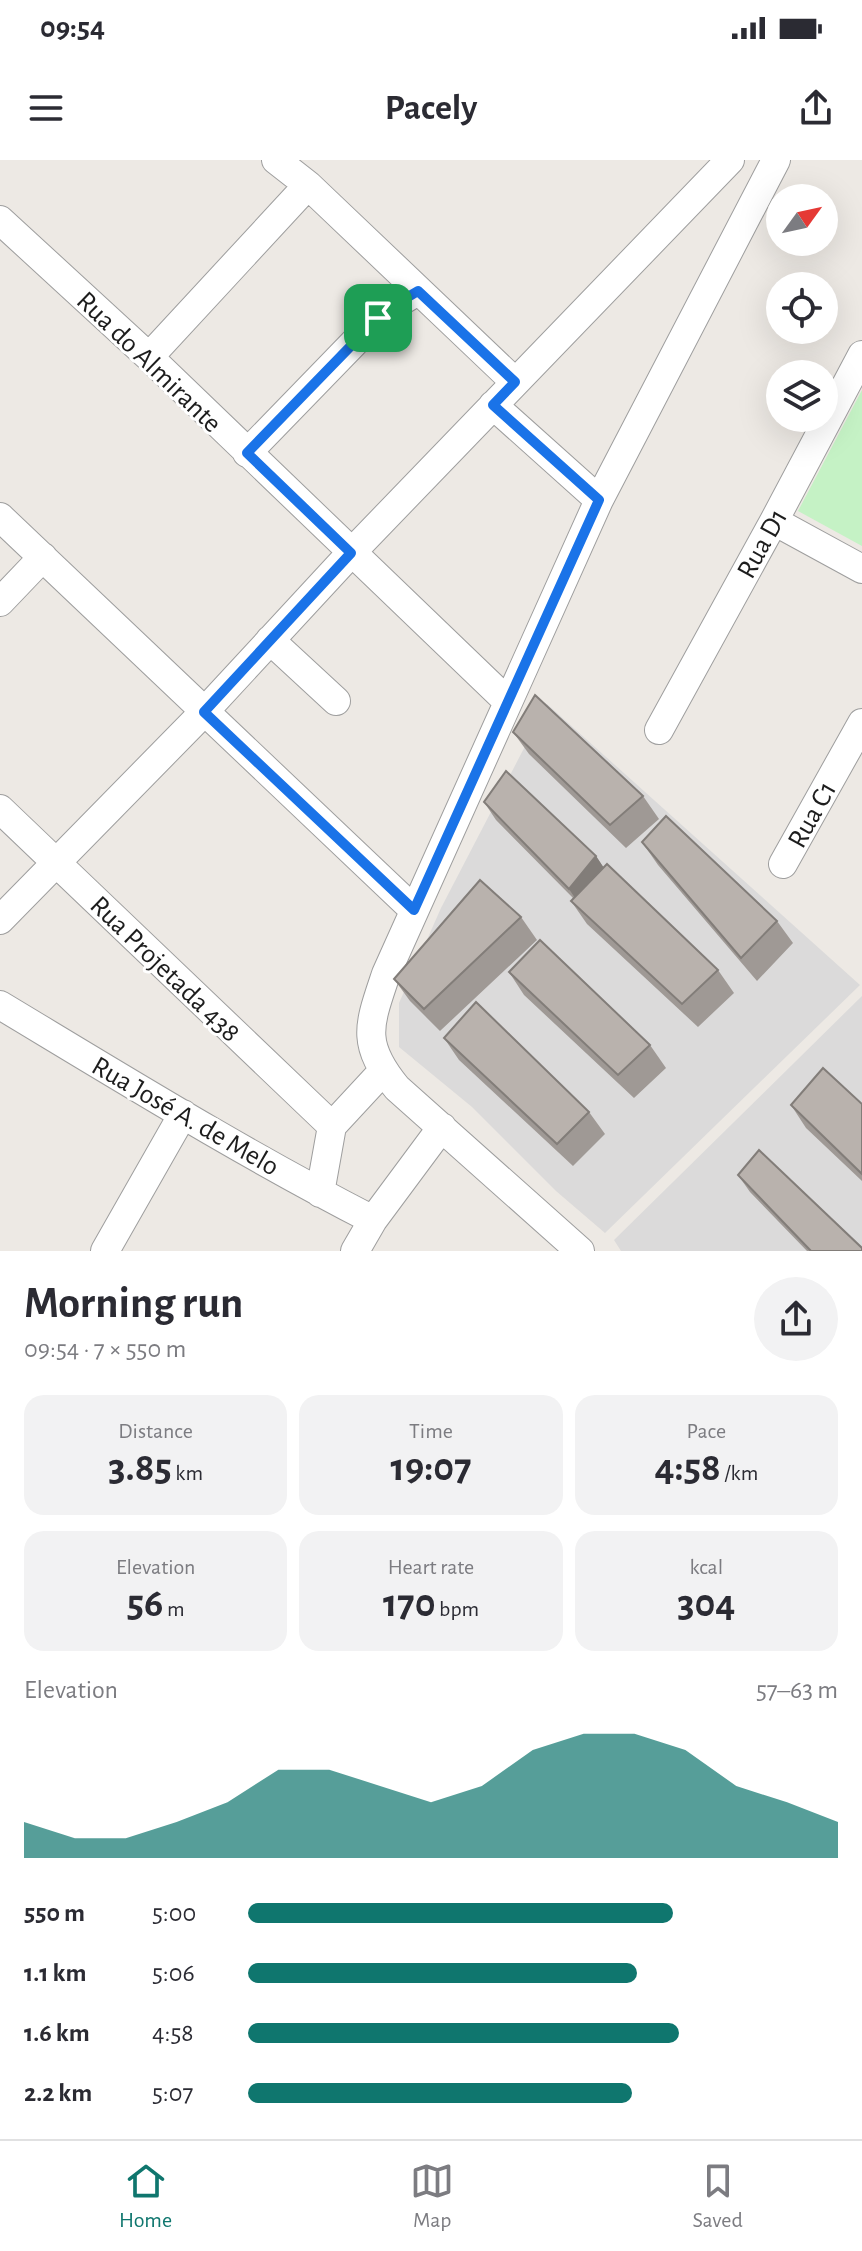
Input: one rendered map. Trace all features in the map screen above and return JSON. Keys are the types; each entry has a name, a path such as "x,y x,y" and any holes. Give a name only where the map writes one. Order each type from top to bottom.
{"street":[{"path":"276,160 308,185 515,382"},
{"path":"0,920 204,712 351,553 730,160"},
{"path":"580,1251 390,1080 373,1048 370,1031 386,974 599,500 776,160"},
{"path":"149,357 308,185"},
{"name":"Rua do Almirante","path":"0,220 149,357 507,701"},
{"path":"247,453 378,318 418,291"},
{"name":"Rua D1","path":"659,730 862,355"},
{"path":"493,405 599,500"},
{"path":"0,517 414,910"},
{"path":"774,521 862,569"},
{"path":"0,602 43,557"},
{"path":"270,640 336,701"},
{"name":"Rua C1","path":"783,864 862,723"},
{"name":"Rua Projetada 438","path":"0,809 332,1126"},
{"name":"Rua José A. de Melo","path":"0,1005 320,1193 373,1220"},
{"path":"320,1193 332,1126 390,1080"},
{"path":"105,1251 183,1114"},
{"path":"355,1251 373,1220 442,1127"}],"shaded area":[{"path":"547,704 860,985 605,1233 556,1191 472,1107 399,1047 399,1003 441,908"},
{"path":"862,996 862,1251 621,1251 614,1240"}],"green space":[{"path":"862,390 862,546 798,511"}],"building":[{"path":"535,695 643,796 610,825 513,732"},
{"path":"506,771 596,856 569,889 484,802"},
{"path":"666,816 777,921 741,958 642,842"},
{"path":"607,864 718,970 682,1004 571,901"},
{"path":"480,880 521,917 424,1009 394,979"},
{"path":"540,940 650,1045 618,1075 509,972"},
{"path":"476,1002 589,1112 557,1144 444,1038"},
{"path":"823,1068 862,1104 862,1174 791,1105"},
{"path":"759,1150 862,1251 811,1251 738,1175"}],"route":[{"path":"418,291 515,382 493,405 599,500 414,910 204,712 351,553 247,453 378,318 418,291"}]}
